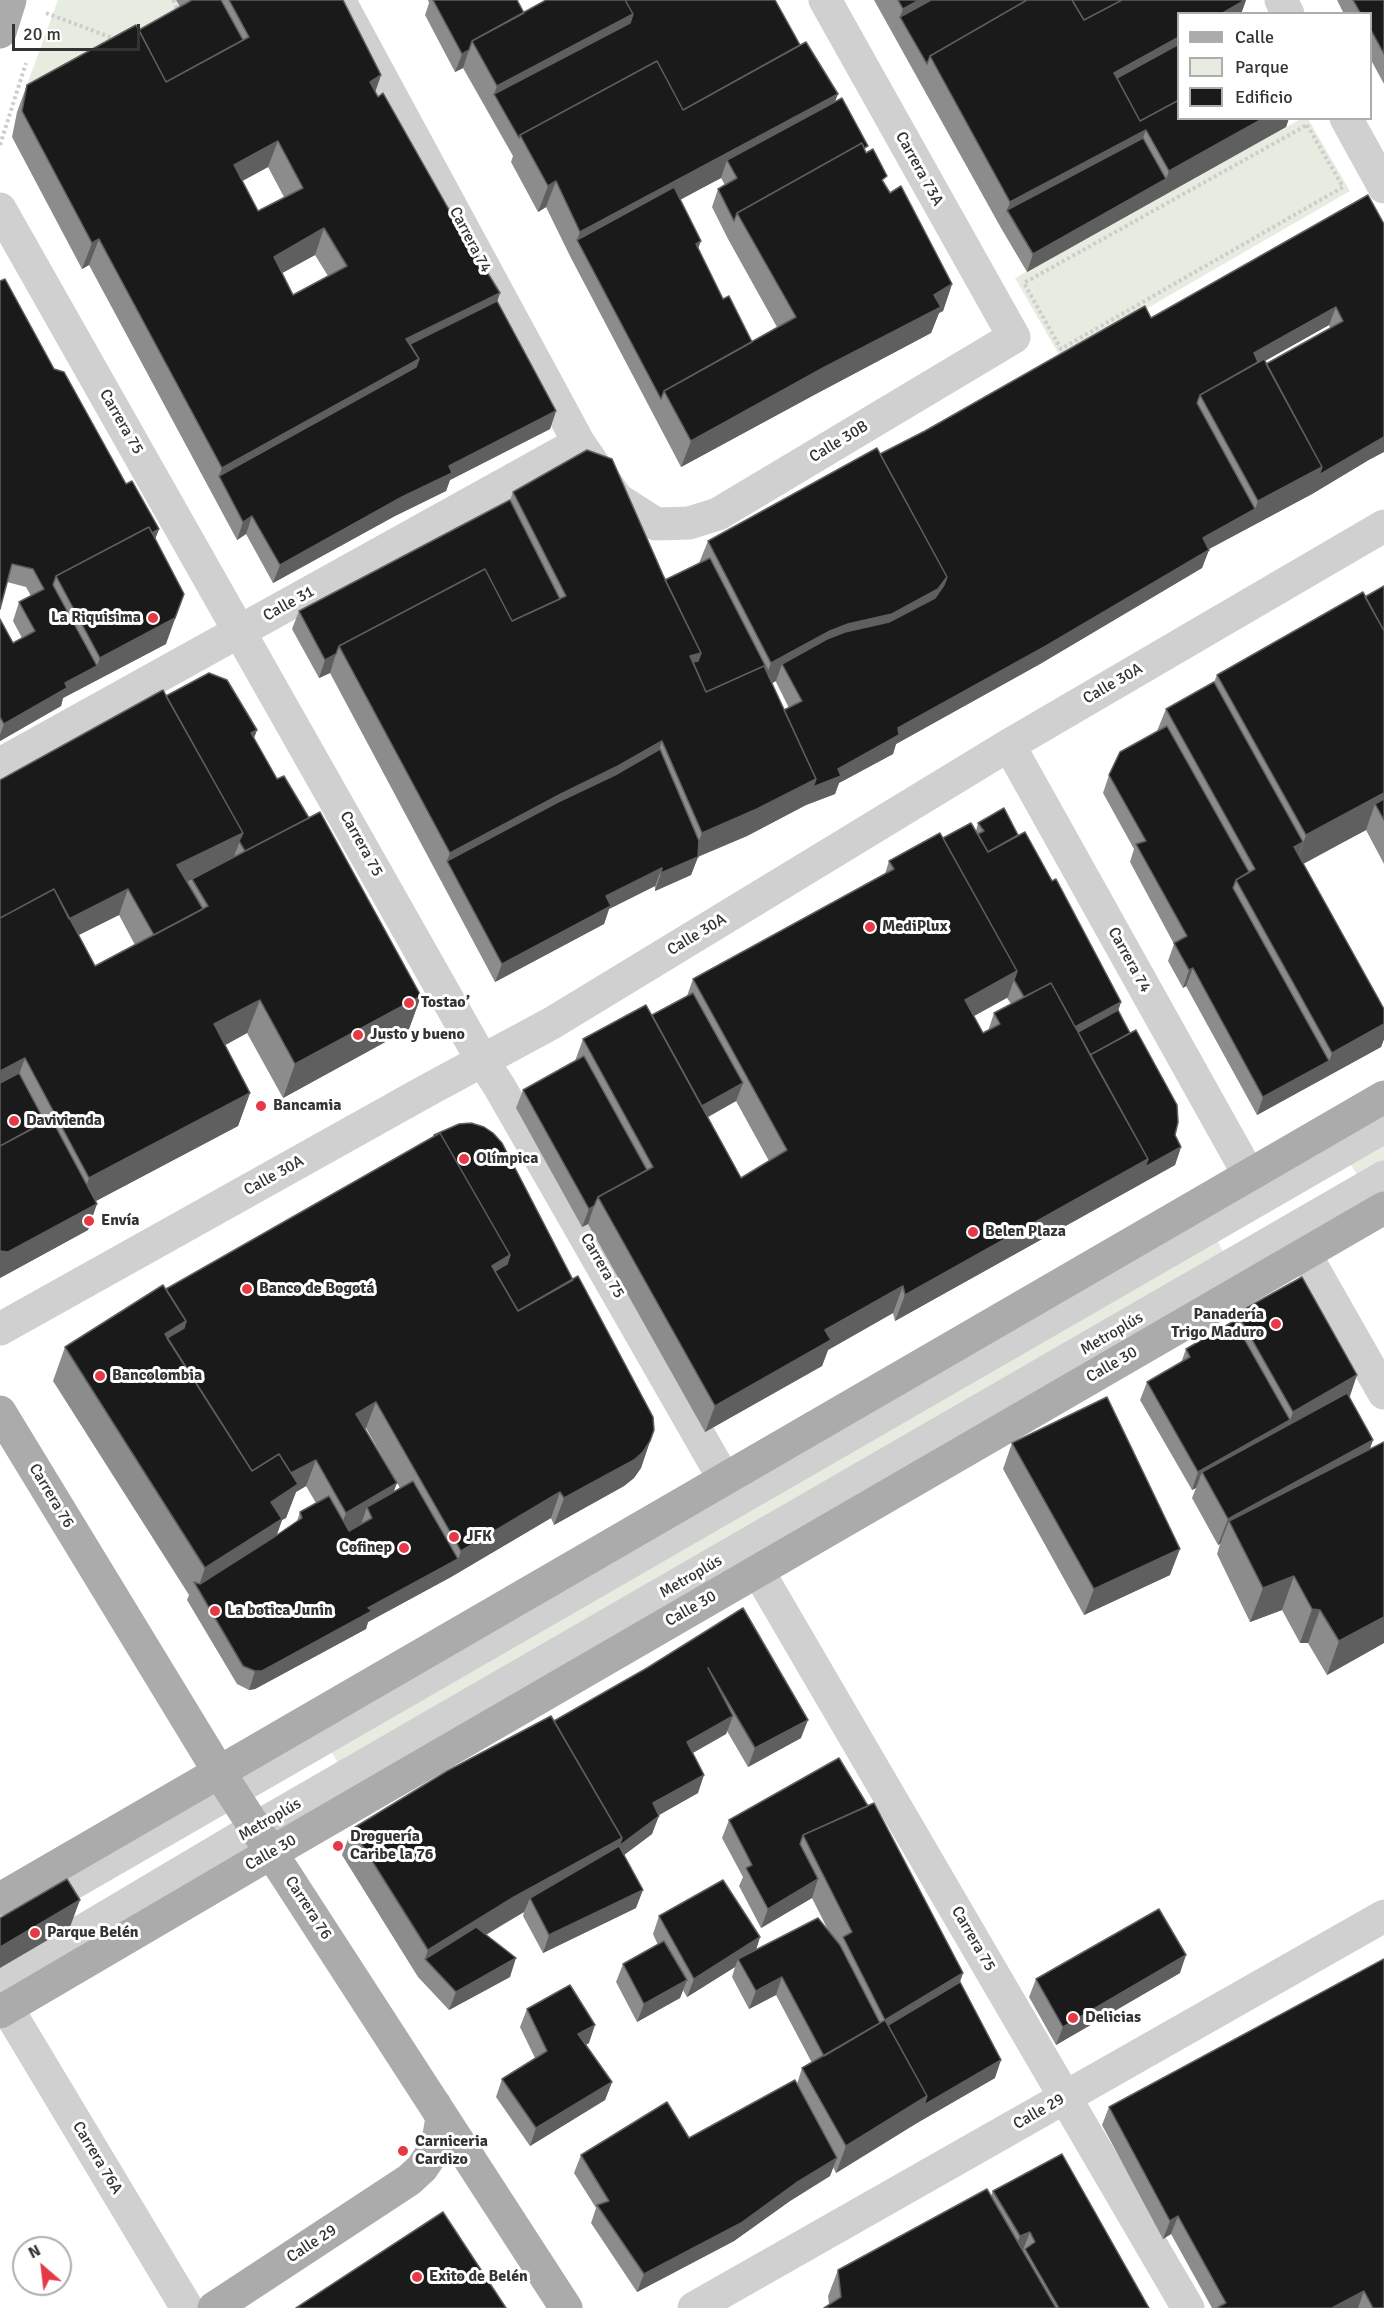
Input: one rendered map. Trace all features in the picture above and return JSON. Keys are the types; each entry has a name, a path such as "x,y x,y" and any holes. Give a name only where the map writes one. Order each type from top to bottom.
{"main road":[{"path":"0,32 10,0"},
{"path":"0,1899 225,1781 724,1479 1384,1097"},
{"name":"Calle 30","path":"2,2000 263,1840 758,1571 1384,1208"},
{"name":"Carrera 76","path":"0,1412 225,1781 566,2308"},
{"name":"Calle 29","path":"214,2308 409,2180 422,2168 439,2136 442,2118 434,2104"},
{"name":"Calle 29","path":"409,2180 453,2173 475,2176 489,2188"}],"street":[{"name":"Carrera 74","path":"339,0 579,443 617,499 656,524"},
{"name":"Carrera 73A","path":"825,0 1014,337"},
{"path":"1347,120 1384,187"},
{"name":"Carrera 75","path":"0,208 482,1060 724,1479"},
{"name":"Calle 30B","path":"656,524 688,523 718,514 1014,337"},
{"name":"Calle 31","path":"0,764 579,443"},
{"name":"Calle 30A","path":"0,1329 552,1023 1009,745 1384,526"},
{"name":"Carrera 74","path":"1009,745 1249,1175"},
{"path":"0,1925 225,1781 1384,1127"},
{"name":"Metroplús","path":"263,1840 1384,1177"},
{"path":"1305,1254 1384,1394"},
{"name":"Carrera 75","path":"758,1571 1188,2308"},
{"name":"Calle 29","path":"694,2308 1384,1916"},
{"name":"Carrera 76A","path":"2,2000 187,2308"}],"path":[{"path":"172,0 181,14 172,19"},
{"path":"41,20 46,6"},
{"path":"44,12 116,40"},
{"path":"0,145 27,59"},
{"path":"1307,125 1343,187 1061,349 1024,284 1307,125"}],"green space":[{"path":"58,0 176,0 186,18 17,112"},
{"path":"1299,120 1309,120 1350,191 1061,358 1015,278"},
{"path":"1384,1142 1384,1161 1358,1176 1349,1162"},
{"path":"1214,1235 1224,1253 339,1765 329,1747"}],"building":[{"path":"192,0 221,0 243,40 166,82 139,30"},
{"path":"229,0 343,0 381,75 370,82 378,97 383,93 448,208 500,293 406,339 419,359 222,468 99,239 92,243 22,111 27,85 136,25 166,82 249,37","holes":["278,141 303,188 258,211 234,165","324,228 347,266 293,295 274,257"]},
{"path":"433,0 517,0 524,13 472,41 469,50 462,54"},
{"path":"546,0 625,0 633,14 497,86 472,41"},
{"path":"625,0 775,0 800,45 683,110 657,61 520,135 519,138 494,94 630,23 633,14"},
{"path":"898,0 919,0 903,9"},
{"path":"931,0 1027,0 930,56 927,64 900,17"},
{"path":"1027,0 1072,0 1084,20 1122,0 1245,0 1224,12 1177,12 1177,38 1114,73 1140,121 1177,101 1177,120 1260,120 1169,171 1146,130 1010,202 930,56"},
{"path":"1072,0 1122,0 1084,20"},
{"path":"1353,0 1384,0 1384,54 1372,32 1372,12 1360,12"},
{"path":"806,42 838,94 580,232 556,181 548,186 520,135 657,61 683,110"},
{"path":"1177,45 1177,101 1140,121 1117,78"},
{"path":"842,98 868,146 864,148 862,143 737,213 734,221 718,189 737,178 727,160"},
{"path":"1143,138 1166,179 1033,254 1007,210"},
{"path":"862,143 866,153 873,149 887,176 882,180 890,193 901,186 952,284 934,295 941,307 823,368 691,441 664,391 796,317 737,213"},
{"path":"674,187 701,241 696,244 723,299 729,296 752,342 664,391 661,399 577,240"},
{"path":"1368,195 1384,224 1384,437 1319,475 1322,467 1266,364 1343,321 1336,307 1254,353 1258,362 1200,395 1197,403 1255,509 1203,538 1209,550 1046,646 898,728 899,735 838,769 841,776 813,787 816,779 784,710 802,701 782,664 827,639 845,632 889,622 935,598 947,577 880,454 925,431 1145,306 1151,318"},
{"path":"5,279 54,369 64,372 126,484 132,481 159,529 152,533 149,527 56,576 53,585 97,666 65,683 67,688 4,724 0,717 0,619 13,643 35,631 19,602 44,589 33,569 12,564 0,609 0,281"},
{"path":"497,301 556,411 449,466 452,473 402,497 280,565 252,516 243,522 219,476 416,367 419,359 410,344"},
{"path":"1264,359 1322,467 1258,501 1200,395"},
{"path":"877,448 947,577 938,589 892,614 848,624 830,631 771,663 708,541"},
{"path":"587,450 612,459 663,575 701,653 690,656 706,692 764,666 816,779 757,809 702,833 662,741 450,853 339,646 485,569 512,621 566,596 513,492"},
{"path":"510,500 560,599 512,621 485,569 339,646 336,654 325,660 299,611"},
{"path":"149,527 184,594 175,618 100,658 56,576"},
{"path":"710,558 768,671 764,666 706,692 693,662 698,661 701,653 665,580"},
{"path":"1384,586 1384,631 1365,597"},
{"path":"1363,592 1384,631 1384,793 1306,835 1217,675"},
{"path":"209,673 227,680 257,730 251,733 277,779 284,776 309,818 245,851 239,841 243,833 166,696"},
{"path":"1214,682 1303,842 1294,847 1384,1009 1384,1024 1332,1053 1236,880 1255,869 1166,709"},
{"path":"163,690 243,833 177,865 203,909 154,935 128,889 69,919 54,889 0,918 0,780"},
{"path":"1167,726 1249,872 1236,880 1233,888 1329,1061 1263,1097 1193,968 1189,970 1174,943 1187,936 1136,844 1146,841 1109,775 1120,752"},
{"path":"660,749 699,841 698,857 661,873 662,868 606,896 611,906 502,964 447,861 558,802 615,775"},
{"path":"1384,799 1384,820 1375,804"},
{"path":"1004,808 1018,835 988,852 978,834 984,831 978,823"},
{"path":"320,812 421,996 295,1064 260,1000 214,1024 250,1093 89,1178 25,1058 0,1071 0,918 54,889 95,966 208,906 192,879"},
{"path":"971,823 988,852 1025,832 1052,881 1056,879 1121,1002 1075,1027 1051,983 1024,997 1014,980 1017,971 943,838"},
{"path":"940,833 1017,971 965,1000 983,1033 1000,1024 994,1013 1051,983 1148,1159 905,1295 903,1286 825,1330 831,1340 715,1406 598,1197 653,1167 583,1039 646,1005 741,1178 787,1150 693,979 894,869 889,861"},
{"path":"693,993 743,1083 702,1106 652,1015"},
{"path":"1118,1010 1130,1033 1090,1055 1078,1032"},
{"path":"1136,1030 1177,1105 1178,1122 1175,1135 1181,1147 1145,1167 1148,1159 1090,1055"},
{"path":"584,1056 647,1170 598,1197 594,1206 589,1209 523,1090"},
{"path":"19,1073 45,1122 0,1146 0,1083"},
{"path":"51,1118 97,1204 8,1252 0,1251 0,1146"},
{"path":"471,1123 484,1127 502,1143 573,1280 518,1311 495,1271 507,1264 510,1255 440,1133 434,1136 434,1135 459,1124"},
{"path":"440,1133 510,1255 492,1266 518,1311 578,1276 653,1417 654,1430 643,1452 634,1460 564,1498 560,1492 461,1551 376,1402 356,1414 397,1483 346,1513 316,1460 291,1473 279,1454 252,1471 167,1338 184,1328 186,1321 166,1289"},
{"path":"1302,1277 1357,1375 1293,1412 1237,1313"},
{"path":"163,1285 186,1321 165,1334 252,1471 279,1454 298,1484 271,1502 282,1519 205,1568 65,1347"},
{"path":"1234,1321 1290,1420 1198,1472 1147,1382 1190,1357 1186,1349"},
{"path":"1347,1393 1373,1440 1228,1519 1202,1472"},
{"path":"1107,1397 1180,1549 1094,1589 1012,1443"},
{"path":"1384,1442 1384,1617 1339,1641 1320,1610 1312,1609 1294,1576 1263,1588 1229,1521"},
{"path":"413,1481 458,1559 368,1608 372,1611 262,1671 243,1666 194,1582 200,1584 277,1535 302,1518 300,1512 329,1496 349,1531 372,1518 367,1507"},
{"path":"743,1608 808,1720 755,1748 708,1668 733,1716 687,1742 704,1775 653,1803 659,1816 619,1846 622,1838 554,1721 647,1668"},
{"path":"551,1716 622,1838 514,1897 428,1950 352,1829 447,1771"},
{"path":"839,1758 868,1806 803,1835 800,1844 818,1879 768,1909 746,1868 752,1865 729,1820"},
{"path":"874,1803 963,1973 885,2020 843,1937 852,1932 803,1835"},
{"path":"619,1846 643,1890 549,1935 530,1898"},
{"path":"67,1879 80,1900 0,1947 0,1918"},
{"path":"723,1880 760,1937 694,1979 659,1916"},
{"path":"1159,1909 1186,1955 1063,2027 1036,1979"},
{"path":"818,1918 840,1945 880,2023 824,2056 782,1977 756,1991 738,1959"},
{"path":"476,1927 516,1958 456,1992 425,1959"},
{"path":"664,1941 687,1980 644,2004 623,1964"},
{"path":"1384,1959 1384,2308 1373,2308 1364,2291 1332,2308 1219,2308 1226,2303 1178,2216 1170,2221 1109,2107"},
{"path":"960,1982 1001,2060 924,2105 927,2096 888,2025"},
{"path":"570,1985 595,2025 578,2034 612,2082 536,2128 502,2079 547,2051 527,2009"},
{"path":"885,2020 927,2096 846,2146 802,2068"},
{"path":"795,2080 837,2158 796,2183 741,2223 644,2274 597,2205 609,2201 581,2155 667,2102 689,2138"},
{"path":"1062,2154 1149,2308 1059,2308 1025,2249 1035,2242 1030,2232 1020,2236 993,2191"},
{"path":"987,2189 1056,2308 824,2308 841,2297 838,2270"},
{"path":"443,2212 506,2308 296,2308"}],"place":[{"name":"La Riquisima","path":"153,618"},
{"name":"MediPlux","path":"870,927"},
{"name":"Tostao’","path":"409,1003"},
{"name":"Justo y bueno","path":"358,1035"},
{"name":"Bancamia","path":"261,1106"},
{"name":"Davivienda","path":"14,1121"},
{"name":"Olímpica","path":"464,1159"},
{"name":"Envía","path":"89,1221"},
{"name":"Belen Plaza","path":"973,1232"},
{"name":"Banco de Bogotá","path":"247,1289"},
{"name":"Panadería Trigo Maduro","path":"1276,1324"},
{"name":"Bancolombia","path":"100,1376"},
{"name":"JFK","path":"454,1537"},
{"name":"Cofinep","path":"404,1548"},
{"name":"La botica Junin","path":"215,1611"},
{"name":"Droguería Caribe la 76","path":"338,1846"},
{"name":"Parque Belén","path":"35,1933"},
{"name":"Delicias","path":"1073,2018"},
{"name":"Carniceria Cardizo","path":"403,2151"},
{"name":"Exito de Belén","path":"417,2277"}]}
